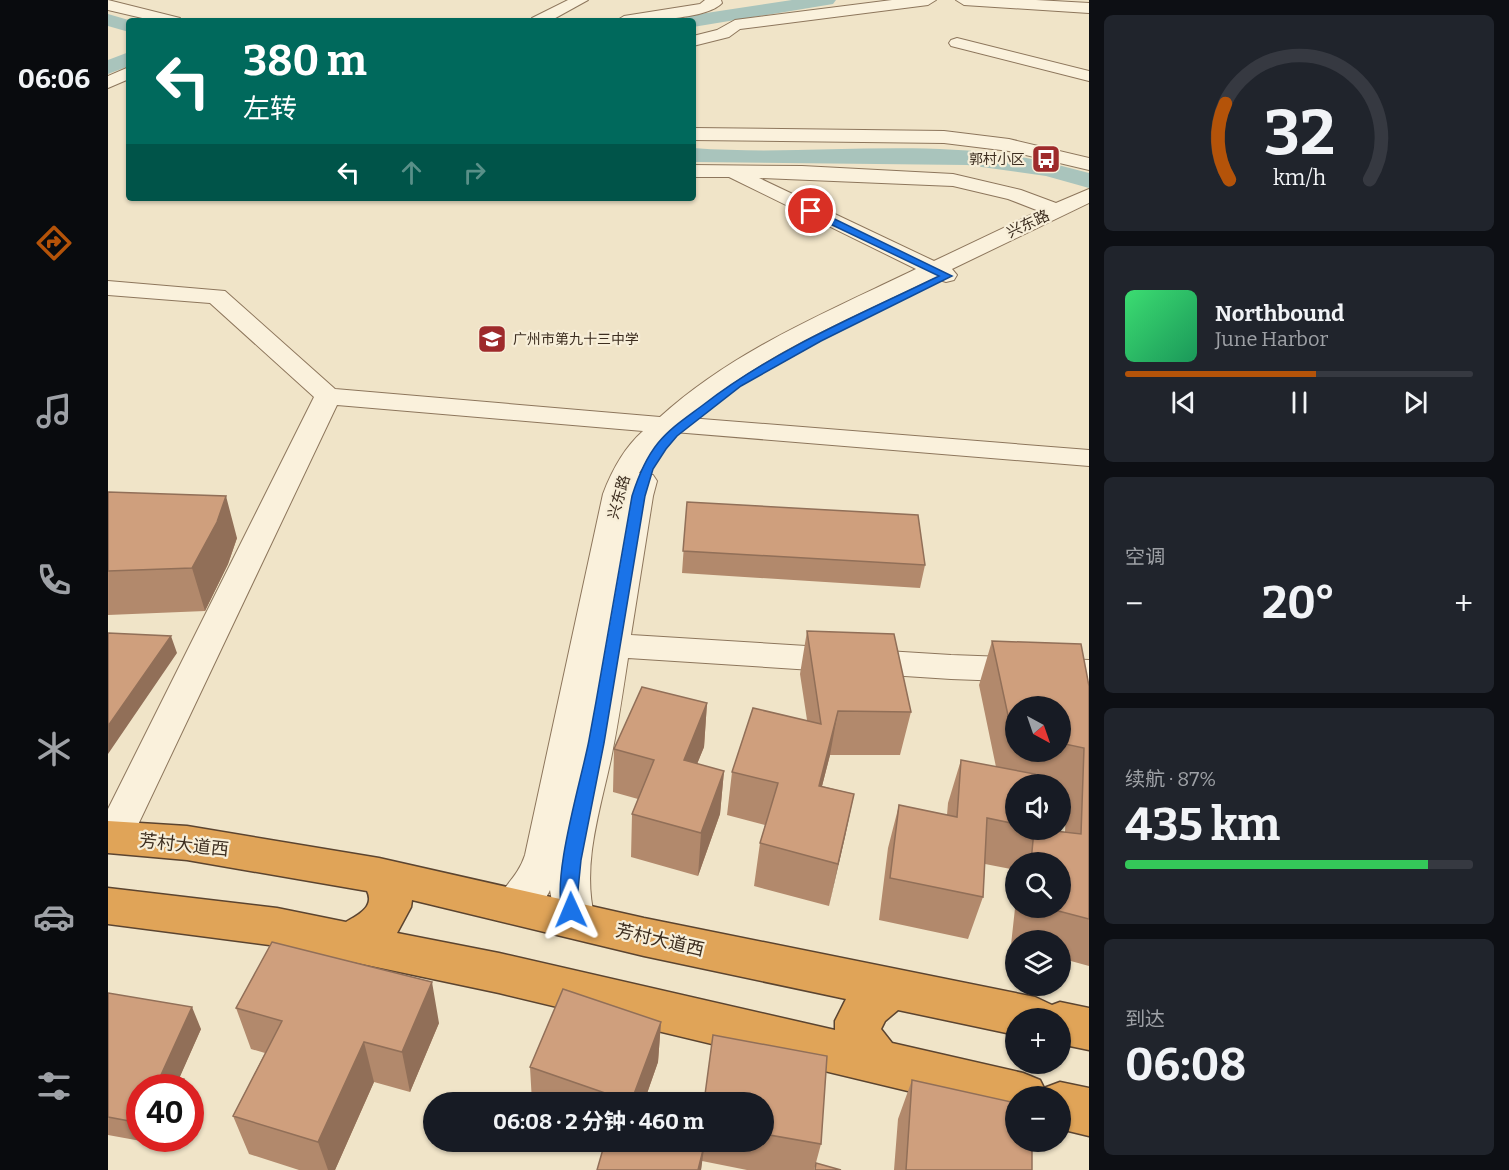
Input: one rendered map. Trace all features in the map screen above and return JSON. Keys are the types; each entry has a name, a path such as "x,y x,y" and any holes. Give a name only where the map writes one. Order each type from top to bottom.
{"highway":[{"name":"芳村大道西","path":"110,837 187,843 379,875 575,919 644,937 1005,1012"},
{"path":"348,942 379,925 390,910 391,897 388,885 379,875"},
{"path":"108,906 208,916 499,972 1005,1092"},
{"path":"879,1063 862,1043 857,1030 858,1019 865,1009 892,988"},
{"path":"1071,1025 1089,1029"},
{"path":"1071,1108 1089,1112"}],"street":[{"path":"544,18 580,0"},
{"path":"642,18 704,8 713,2 733,0"},
{"path":"696,39 723,34 735,25 928,0"},
{"path":"964,0 1089,8"},
{"path":"108,5 162,18"},
{"path":"1055,18 1089,24"},
{"path":"957,43 1089,76"},
{"path":"108,83 126,74"},
{"path":"696,134 944,137 1009,145 1089,164"},
{"path":"696,171 802,172 953,180 1014,194 1057,210"},
{"path":"729,172 940,272"},
{"name":"兴东路","path":"514,905 528,894 538,879 545,855 617,494 634,458 673,426 783,357 1089,195"},
{"name":"兴东路","path":"940,272 1089,207"},
{"path":"108,288 217,296 328,396 673,426 1089,458"},
{"path":"110,837 328,396"},
{"name":"兴东路","path":"575,919 569,900 572,860 597,743 638,496 647,469 673,426"},
{"path":"612,645 951,667 1089,672"}],"building":[{"path":"108,492 226,496 217,522 192,568 108,571"},
{"path":"687,502 918,515 925,565 683,551"},
{"path":"807,631 894,634 911,712 838,711 819,786 854,794 838,864 760,843 778,783 732,772 753,708 821,724"},
{"path":"108,633 171,636 108,726"},
{"path":"992,641 1081,644 1089,686 1089,919 1071,914 1071,852 1032,852 1033,840 1071,840 1071,833 1081,834 1084,748 1071,745 1071,696 1005,696 1005,701"},
{"path":"642,687 707,703 684,760 724,771 701,833 632,814 654,760 614,749"},
{"path":"961,760 1035,774 1005,774 1005,822 987,818 983,897 890,878 899,805 957,817"},
{"path":"272,942 432,982 402,1052 364,1042 318,1142 233,1116 282,1021 236,1008"},
{"path":"563,989 661,1022 635,1092 602,1092 530,1067"},
{"path":"108,993 192,1007 161,1074 126,1074 126,1120 108,1117"},
{"path":"713,1035 827,1056 821,1144 774,1136 774,1092 705,1092"},
{"path":"912,1080 1005,1101 1005,1152 1032,1152 1032,1170 906,1170"},
{"path":"602,1152 702,1152 698,1170 597,1170"},
{"path":"816,1163 841,1170 815,1170"}],"waterway":[{"path":"696,21 827,0"},
{"path":"108,20 126,25"},
{"path":"108,68 126,59"},
{"path":"696,155 967,158 1049,169 1089,181"}],"place":[{"name":"郭村小区","path":"1046,159"},
{"name":"广州市第九十三中学","path":"492,339"}],"route":[{"path":"571,910 569,900 572,860 597,743 638,496 647,469 673,433 737,384 783,357 947,276 811,211"}]}
